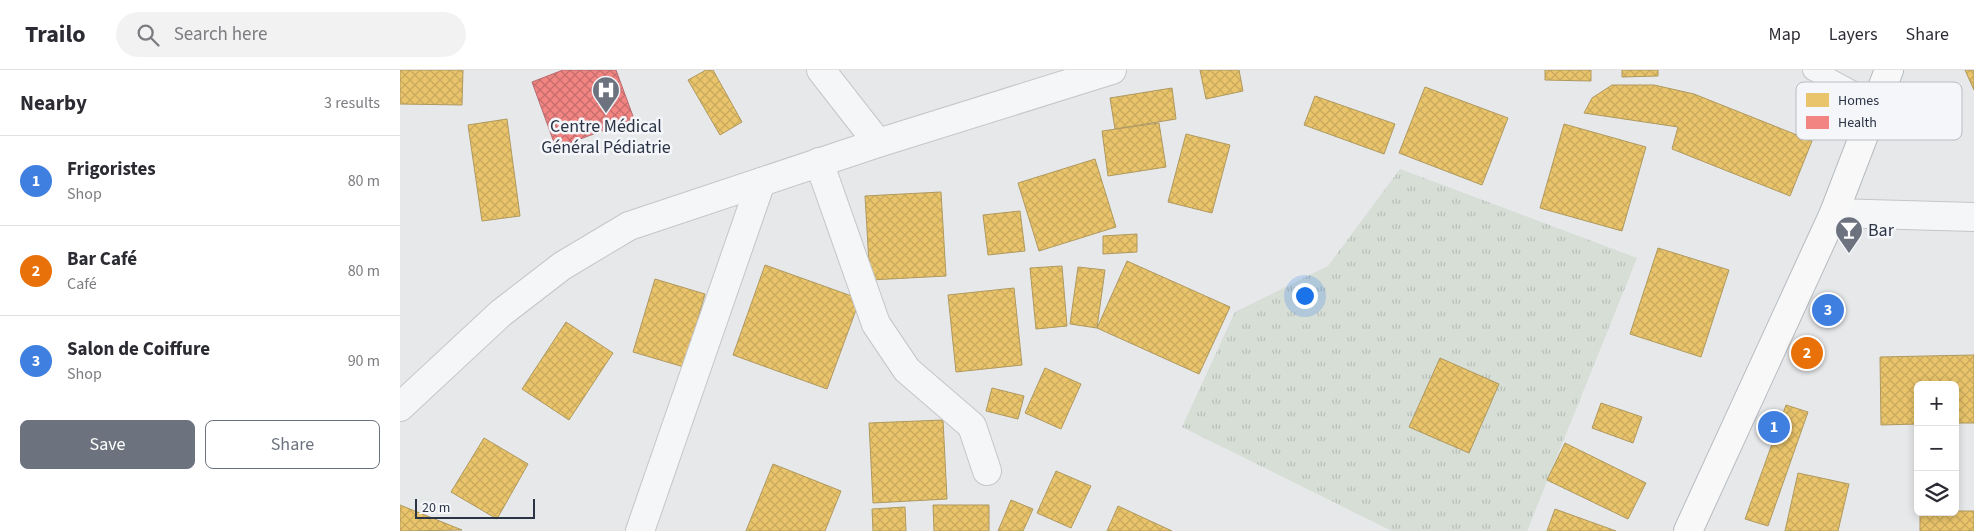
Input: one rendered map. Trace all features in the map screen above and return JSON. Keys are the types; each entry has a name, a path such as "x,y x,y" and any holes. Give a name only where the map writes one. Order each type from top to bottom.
{"highway":[{"path":"1884,82 1889,70"},
{"path":"1688,531 1834,213 1862,140"}],"street":[{"path":"821,70 878,143"},
{"path":"400,407 501,313 562,266 629,226 819,162 1112,70"},
{"path":"819,162 876,324 907,370 972,426 987,471"},
{"path":"640,531 762,182"},
{"path":"1834,213 1974,217"}],"lane":[{"path":"1813,70 1835,82"}],"green space":[{"path":"1400,169 1637,258 1527,531 1392,531 1182,427 1235,312 1328,266"}],"building: Homes":[{"path":"400,70 463,70 462,105 400,104"},
{"path":"706,70 713,70 742,122 720,135 688,80"},
{"path":"1200,70 1239,70 1243,91 1206,99"},
{"path":"1545,70 1591,70 1591,81 1545,80"},
{"path":"1622,70 1658,70 1658,76 1622,77"},
{"path":"1965,70 1974,70 1974,90"},
{"path":"1612,85 1654,85 1694,94 1796,135 1796,140 1812,141 1790,196 1672,149 1678,127 1584,113 1592,98"},
{"path":"1425,87 1508,118 1482,185 1399,153"},
{"path":"1172,88 1176,119 1115,129 1110,98"},
{"path":"1315,96 1395,124 1384,154 1304,125"},
{"path":"507,119 520,216 482,221 468,125"},
{"path":"1159,123 1166,167 1108,176 1102,131"},
{"path":"1564,124 1646,147 1622,231 1540,208"},
{"path":"1186,134 1230,145 1212,213 1168,202"},
{"path":"1095,159 1116,227 1039,251 1018,183"},
{"path":"941,192 946,276 870,280 865,196"},
{"path":"1020,211 1025,251 988,255 983,215"},
{"path":"1137,234 1137,252 1103,254 1103,236"},
{"path":"1658,248 1729,270 1701,357 1630,334"},
{"path":"1127,261 1230,307 1199,374 1097,328"},
{"path":"765,265 860,299 827,389 733,355"},
{"path":"1062,266 1067,326 1036,329 1030,268"},
{"path":"1078,267 1105,270 1097,328 1070,324"},
{"path":"655,279 705,294 684,367 633,352"},
{"path":"1014,288 1022,365 956,372 948,295"},
{"path":"566,322 613,353 569,420 522,389"},
{"path":"1974,355 1974,423 1959,423 1959,381 1914,381 1914,424 1881,425 1880,357"},
{"path":"1440,358 1499,384 1469,453 1409,427"},
{"path":"1045,368 1081,384 1061,429 1025,413"},
{"path":"992,388 1024,396 1018,419 986,411"},
{"path":"1601,403 1642,417 1633,443 1592,428"},
{"path":"1786,405 1808,412 1768,526 1745,519"},
{"path":"943,420 947,499 873,503 869,423"},
{"path":"484,438 528,464 497,519 451,492"},
{"path":"1565,443 1646,483 1628,519 1547,480"},
{"path":"773,464 841,491 825,531 746,531"},
{"path":"1056,471 1091,486 1071,528 1037,513"},
{"path":"1798,473 1849,484 1838,531 1785,531"},
{"path":"1011,500 1033,509 1023,531 998,531"},
{"path":"400,505 462,530 400,531"},
{"path":"933,505 989,505 989,531 934,531"},
{"path":"1118,506 1172,531 1107,531"},
{"path":"905,507 906,531 873,531 872,509"},
{"path":"1555,509 1616,531 1547,531"},
{"path":"1959,511 1974,511 1974,531 1920,531 1920,516 1959,516"}],"building: Health":[{"path":"563,70 616,70 634,119 556,148 532,82"}],"place":[{"name":"Centre Médical Général Pédiatrie","path":"606,114"},
{"name":"Bar","path":"1849,254"},
{"name":"Salon de Coiffure","path":"1828,310"},
{"name":"Bar Café","path":"1807,353"},
{"name":"Frigoristes","path":"1774,427"}]}
